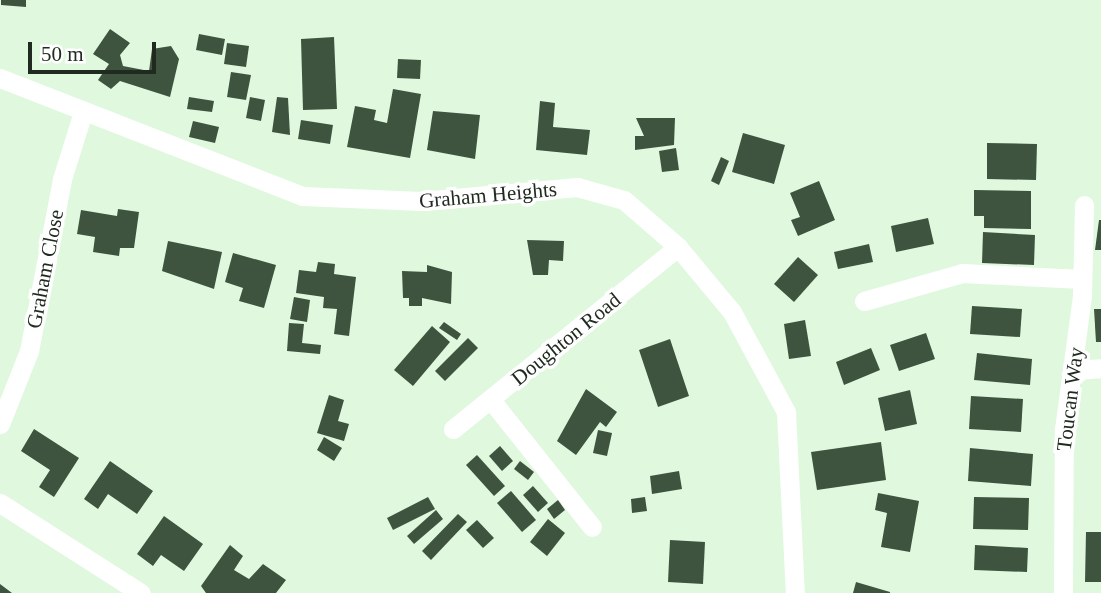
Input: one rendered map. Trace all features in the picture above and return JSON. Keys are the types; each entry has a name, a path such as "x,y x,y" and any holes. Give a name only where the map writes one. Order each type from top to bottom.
{"street":[{"name":"Graham Heights","path":"0,78 241,176 336,202 577,187 603,191 624,200 678,247 732,312 786,412 795,593"},
{"name":"Graham Close","path":"0,424 29,351 62,179 83,112"},
{"name":"Toucan Way","path":"1063,593 1064,429 1074,370 1082,279 1084,205"},
{"name":"Doughton Road","path":"453,429 678,247"},
{"path":"864,301 962,273 1082,279"},
{"path":"1074,370 1101,368"},
{"path":"491,400 592,527"},
{"path":"0,503 141,593"}],"building":[{"path":"1,0 26,0 26,7 1,5"},
{"path":"110,29 130,43 120,55 123,66 149,71 152,49 171,46 179,59 170,97 120,81 111,89 98,80 109,64 93,54"},
{"path":"199,34 225,39 222,55 196,50"},
{"path":"334,37 337,109 303,110 301,39"},
{"path":"227,43 249,46 246,67 224,64"},
{"path":"398,59 421,60 420,79 397,78"},
{"path":"231,72 251,75 246,100 227,97"},
{"path":"393,89 421,94 410,158 347,147 355,106 376,110 374,120 387,123"},
{"path":"189,97 214,101 212,112 187,109"},
{"path":"250,97 265,100 261,121 246,118"},
{"path":"277,97 288,98 290,135 272,132"},
{"path":"540,101 555,103 553,127 590,130 587,155 536,150"},
{"path":"433,111 480,115 475,159 427,150"},
{"path":"636,118 675,118 674,145 635,150 635,136 644,136"},
{"path":"301,120 333,125 330,144 298,139"},
{"path":"193,121 219,127 215,143 189,137"},
{"path":"743,133 785,145 774,184 732,172"},
{"path":"987,143 1037,144 1036,180 987,179"},
{"path":"676,148 679,170 662,172 659,151"},
{"path":"721,157 729,161 719,185 711,181"},
{"path":"819,181 835,220 798,236 791,220 800,217 790,193"},
{"path":"974,190 1031,191 1031,229 984,228 984,216 974,216"},
{"path":"118,209 139,212 134,248 120,248 119,256 93,252 95,237 77,234 81,210 117,216"},
{"path":"928,218 934,244 896,252 891,226"},
{"path":"1099,220 1101,250 1095,250"},
{"path":"983,232 1035,235 1034,265 982,263"},
{"path":"527,240 564,241 563,261 549,260 548,275 533,275"},
{"path":"168,241 222,252 214,289 162,271"},
{"path":"869,244 873,262 838,269 834,252"},
{"path":"233,253 276,265 264,308 239,301 243,288 225,282"},
{"path":"798,257 818,275 794,302 774,284"},
{"path":"318,262 335,264 334,274 356,277 349,336 334,334 337,309 323,308 324,297 296,293 299,270 316,272"},
{"path":"427,265 452,272 451,304 422,298 422,306 409,306 409,298 403,298 402,271 427,272"},
{"path":"294,297 310,300 307,322 290,319"},
{"path":"972,306 1022,309 1020,337 970,334"},
{"path":"1094,309 1101,309 1101,342 1096,342"},
{"path":"805,320 811,356 789,359 784,324"},
{"path":"444,322 461,334 457,340 439,328"},
{"path":"289,323 304,324 302,343 321,345 320,354 287,351"},
{"path":"432,326 450,342 413,386 394,370"},
{"path":"926,333 935,359 899,371 890,345"},
{"path":"468,338 478,348 445,381 435,371"},
{"path":"670,339 689,396 658,407 639,350"},
{"path":"871,348 880,370 844,385 836,362"},
{"path":"977,353 1032,359 1030,385 974,380"},
{"path":"586,389 617,412 606,427 600,422 576,455 557,441"},
{"path":"910,390 917,424 885,431 878,398"},
{"path":"329,395 344,400 338,421 349,424 344,441 317,433"},
{"path":"971,396 1023,399 1021,432 969,429"},
{"path":"34,429 79,458 54,497 39,487 50,470 21,451"},
{"path":"598,430 612,433 607,456 593,453"},
{"path":"324,437 342,448 334,461 317,450"},
{"path":"881,442 886,480 817,490 811,452"},
{"path":"500,446 513,461 502,471 489,456"},
{"path":"970,448 1033,454 1031,486 968,481"},
{"path":"477,455 505,486 494,496 466,465"},
{"path":"110,461 153,491 137,514 108,494 98,509 84,499"},
{"path":"520,461 534,472 528,480 514,469"},
{"path":"679,471 682,489 652,494 650,476"},
{"path":"533,486 548,503 538,512 523,495"},
{"path":"511,491 536,520 522,532 497,503"},
{"path":"878,493 919,501 910,552 881,547 887,513 875,510"},
{"path":"428,497 435,509 393,530 387,518"},
{"path":"645,497 647,511 632,513 631,499"},
{"path":"974,497 1029,498 1028,530 973,529"},
{"path":"558,500 565,510 554,519 547,509"},
{"path":"436,510 443,519 414,544 407,536"},
{"path":"458,514 467,522 431,560 422,551"},
{"path":"164,516 203,544 184,571 161,555 153,566 137,554"},
{"path":"548,519 565,533 547,556 530,542"},
{"path":"477,520 494,538 483,548 466,530"},
{"path":"1086,532 1101,532 1101,582 1085,582"},
{"path":"670,540 705,542 703,584 668,582"},
{"path":"230,545 243,556 234,570 249,579 263,564 286,580 276,593 206,593 201,586"},
{"path":"975,545 1028,548 1027,572 974,570"},
{"path":"856,582 890,592 890,593 853,593"},
{"path":"0,584 12,593 0,593"}]}
